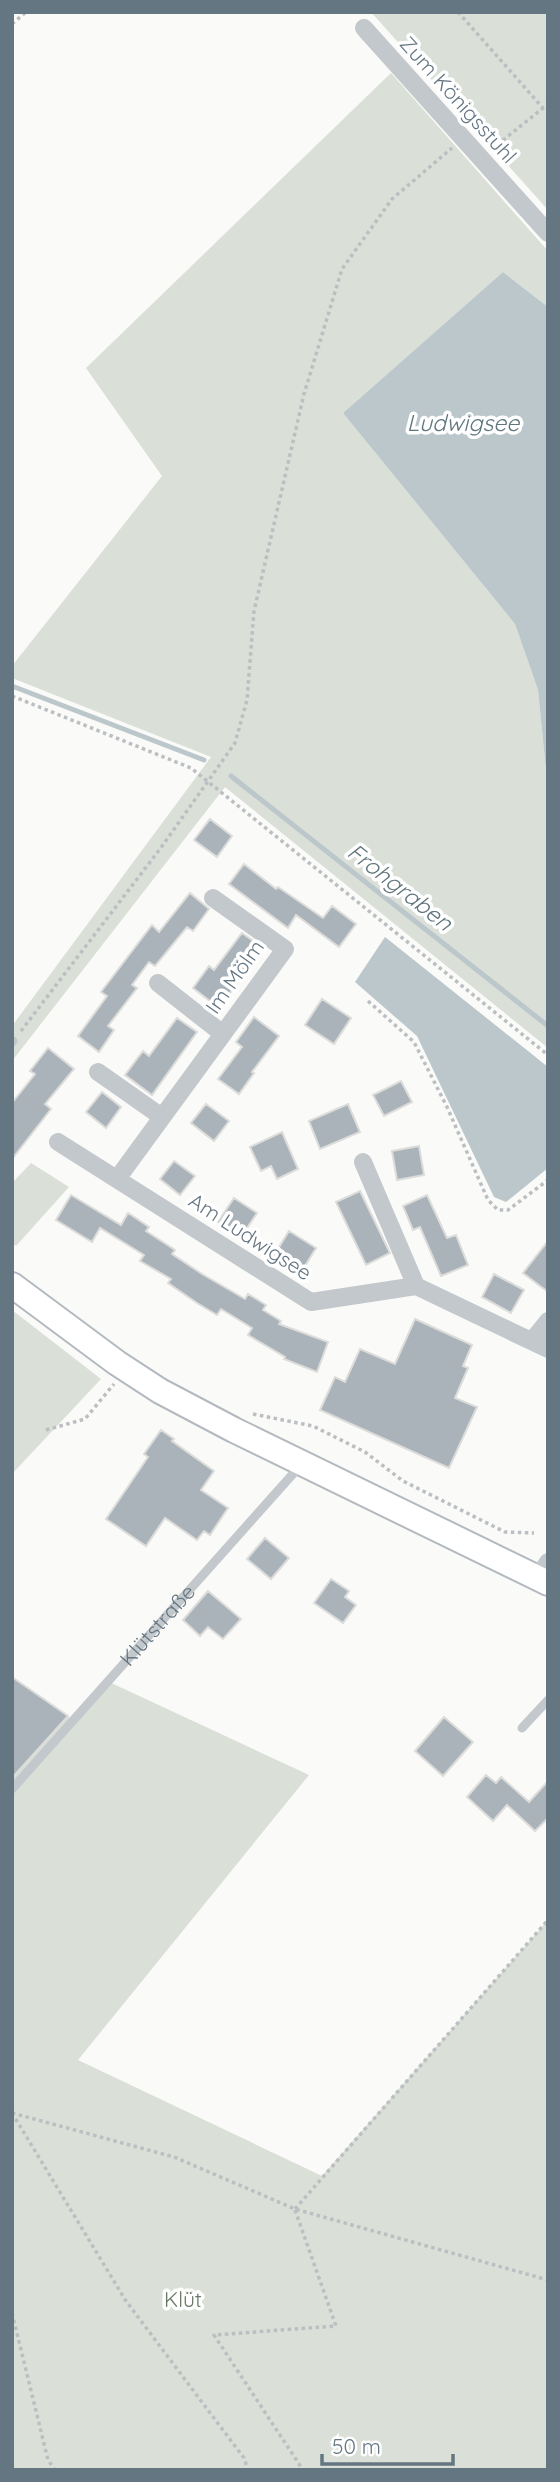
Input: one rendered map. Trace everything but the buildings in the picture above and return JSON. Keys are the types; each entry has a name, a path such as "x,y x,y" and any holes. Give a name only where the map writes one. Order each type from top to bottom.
{"main road":[{"path":"12,1285 126,1369 173,1398 544,1574"}],"street":[{"name":"Zum Königsstuhl","path":"363,28 548,233"},
{"name":"Im Mölm","path":"117,1179 285,949 214,898"},
{"name":"Im Mölm","path":"158,983 223,1034"},
{"path":"97,1072 162,1117"},
{"name":"Am Ludwigsee","path":"58,1142 311,1302 416,1286"},
{"path":"363,1162 416,1286 540,1345 548,1321"}],"lane":[{"name":"Klütstraße","path":"12,1789 304,1462"},
{"path":"522,1728 548,1700"}],"path":[{"path":"12,24 26,12"},
{"path":"458,12 543,108"},
{"path":"481,159 548,104"},
{"path":"13,1042 160,849 235,743 247,700 254,611 304,394 342,269 392,199 463,139"},
{"path":"12,696 191,768 548,1055"},
{"path":"368,1001 414,1042 447,1107 488,1200 498,1210 508,1210 548,1180"},
{"path":"46,1430 85,1419 126,1369"},
{"path":"252,1414 313,1426 365,1452 403,1481 505,1532 534,1533"},
{"path":"295,2209 548,1920"},
{"path":"248,2470 244,2458 126,2301 12,2113 174,2157 295,2209 548,2280"},
{"path":"295,2209 336,2326 214,2335 303,2470"},
{"path":"12,2313 48,2460 55,2470"}],"green space":[{"path":"371,12 548,12 548,210"},
{"path":"391,73 548,251 548,307 503,272 343,413 515,624 538,690 548,791 548,1048 225,787 12,1061 12,1026 211,757 12,678 12,666 162,476 86,368"},
{"path":"31,1163 69,1187 16,1246 12,1243 12,1183"},
{"path":"12,1310 101,1379 12,1474"},
{"name":"Klüt","path":"12,1677 74,1721 107,1681 309,1775 78,2060 322,2176 548,1920 548,2470 12,2470"}],"water":[{"name":"Ludwigsee","path":"503,272 548,307 548,791 538,690 515,624 343,413"},
{"path":"385,937 548,1067 548,1168 506,1202 494,1197 417,1036 355,982"}],"waterway":[{"name":"Frohgraben","path":"12,686 204,760"},
{"name":"Frohgraben","path":"231,776 548,1026"}]}
